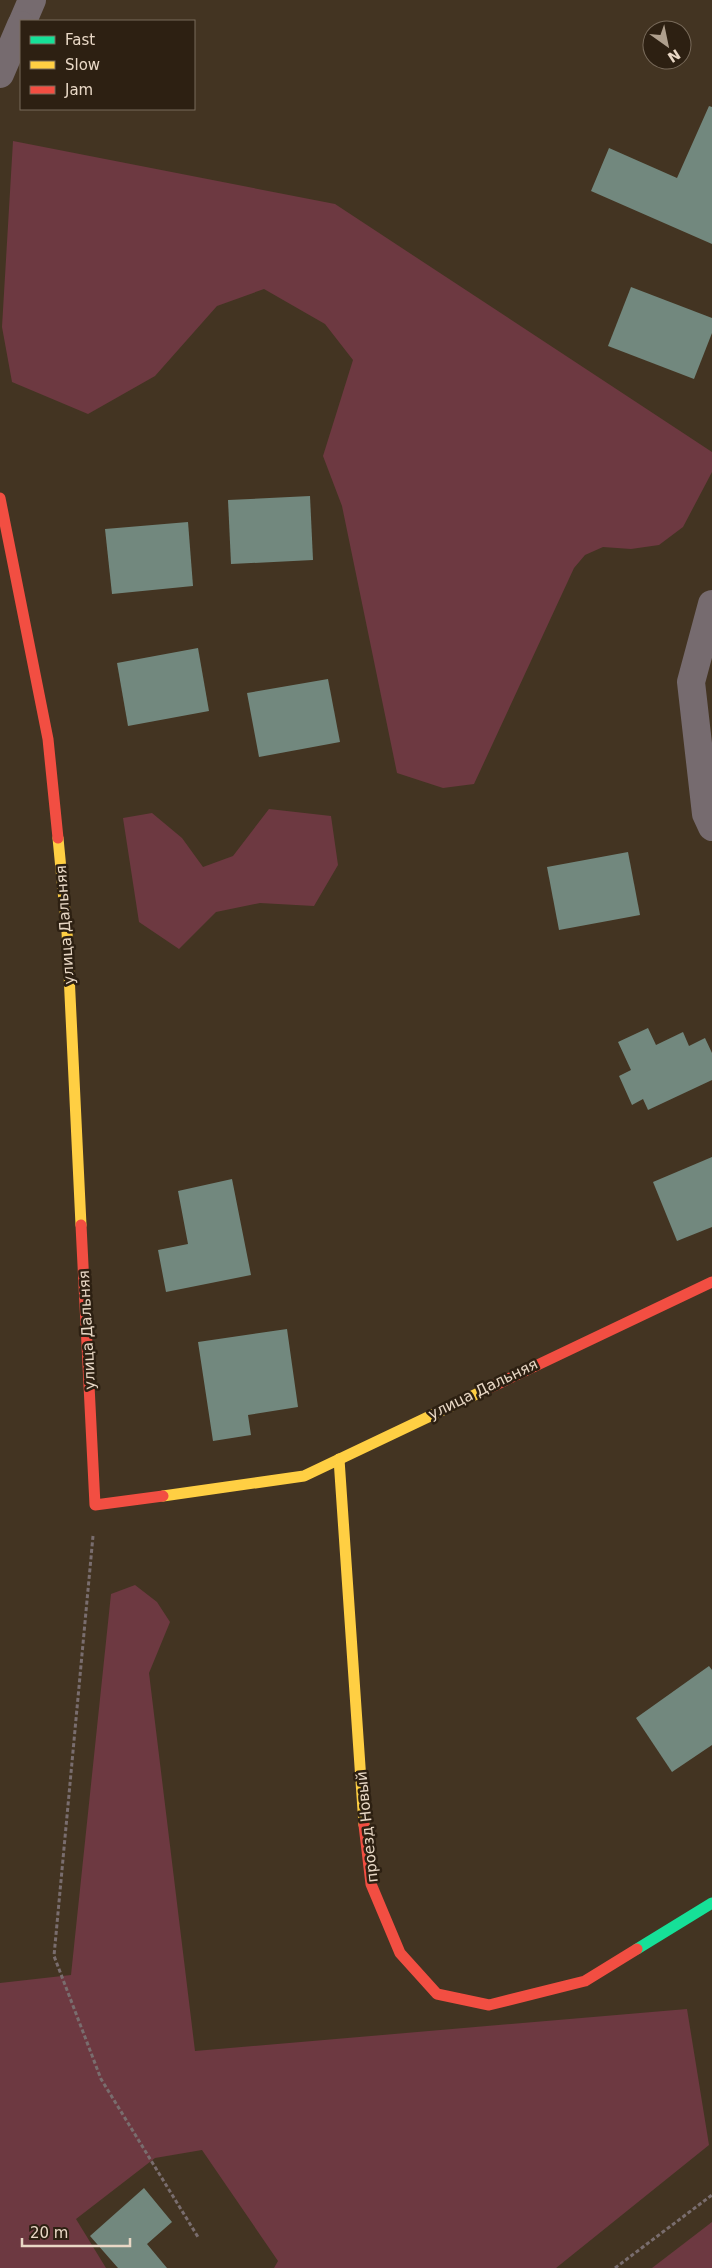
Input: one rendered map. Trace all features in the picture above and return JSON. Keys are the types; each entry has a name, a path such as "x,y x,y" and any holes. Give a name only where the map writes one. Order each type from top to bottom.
{"street":[{"path":"23,20 32,0"},
{"path":"0,74 20,27"},
{"name":"улица Дальняя","path":"0,498 48,739 66,922 95,1505 304,1476 712,1282"},
{"path":"712,604 692,682 706,814 712,827"},
{"name":"проезд Новый","path":"339,1459 350,1597 363,1818 371,1884 400,1953 437,1994 489,2005 585,1981 712,1903"}],"path":[{"path":"95,1505 54,1956 101,2079 198,2238"},
{"path":"615,2268 712,2195"}],"shaded area":[{"path":"13,141 335,204 712,452 712,472 683,527 659,545 631,549 603,547 585,555 574,568 474,784 443,788 397,773 342,506 323,456 353,360 325,324 264,289 217,306 155,376 88,414 12,382 2,327"},
{"path":"269,809 331,816 338,865 314,906 260,903 216,912 179,949 139,922 123,818 152,813 182,838 203,867 233,856"},
{"path":"135,1585 157,1602 170,1622 149,1673 195,2051 687,2009 709,2145 556,2268 274,2268 278,2261 202,2150 155,2158 76,2219 106,2268 0,2268 0,1983 71,1975 111,1594"},
{"path":"712,2222 712,2268 652,2268"}],"building":[{"path":"709,106 712,107 712,244 591,191 609,148 677,178"},
{"path":"631,287 712,318 712,333 694,379 608,346"},
{"path":"310,496 313,560 231,564 228,500"},
{"path":"188,522 193,586 112,594 105,529"},
{"path":"198,648 209,711 128,726 117,663"},
{"path":"328,679 340,742 259,757 247,693"},
{"path":"628,852 640,915 559,930 547,867"},
{"path":"648,1028 656,1045 683,1032 689,1046 705,1038 712,1053 712,1080 648,1110 643,1099 632,1105 619,1076 631,1070 618,1042"},
{"path":"712,1157 712,1227 677,1241 653,1182"},
{"path":"232,1179 251,1275 166,1292 158,1250 188,1244 178,1191"},
{"path":"287,1329 298,1407 248,1415 251,1435 213,1441 198,1342"},
{"path":"709,1666 712,1670 712,1745 672,1772 636,1718"},
{"path":"144,2188 172,2222 147,2244 167,2268 118,2268 90,2236"}],"traffic: fast":[{"path":"637,1949 712,1903"}],"traffic: slow":[{"path":"58,838 67,932 81,1225"},
{"path":"163,1496 304,1476 487,1389"},
{"path":"339,1459 364,1825"}],"traffic: jam":[{"path":"0,498 48,739 58,838"},
{"path":"81,1225 95,1505 163,1496"},
{"path":"487,1389 712,1282"},
{"path":"364,1825 371,1884 400,1953 437,1994 489,2005 585,1981 637,1949"}]}
